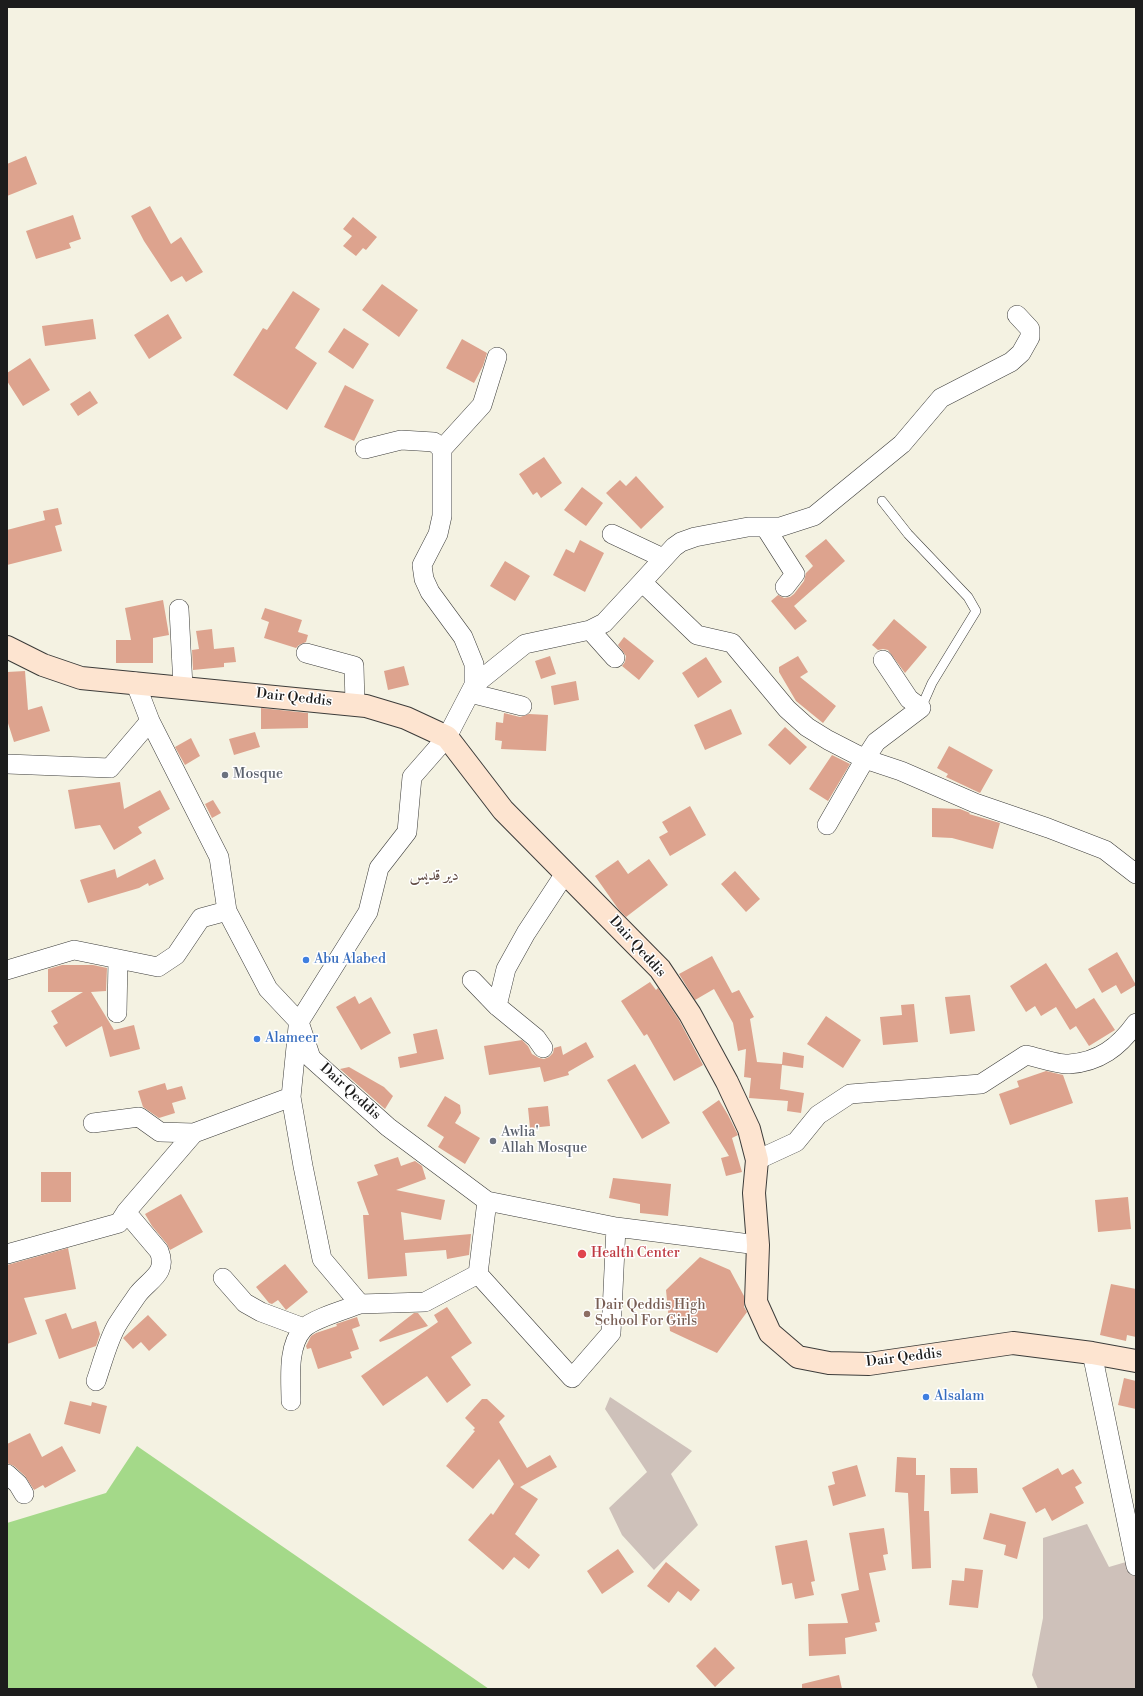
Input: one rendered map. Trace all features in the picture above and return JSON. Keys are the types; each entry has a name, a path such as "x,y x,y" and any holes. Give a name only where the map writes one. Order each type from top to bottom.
{"main road":[{"name":"Dair Qeddis","path":"7,647 43,665 81,678 355,704 406,718 447,737 503,810 566,872 660,969 690,1014 727,1082 749,1129 757,1160 754,1193 758,1245 756,1302 770,1333 798,1357 830,1363 869,1364 1012,1343 1092,1353 1136,1361"}],"street":[{"path":"360,1304 322,1259 291,1097 299,1022 368,912 379,868 407,832 412,777 447,737 472,689 525,644 590,630 604,622 674,547 695,537 748,528 780,527 814,516 902,444 940,398 1011,362 1021,353 1030,336 1030,329 1017,315"},
{"path":"472,689 474,664 463,637 430,592 424,579 422,565 438,534 442,516 442,449 482,405 497,357"},
{"path":"364,449 401,440 434,442 442,449"},
{"path":"766,527 795,574 785,587"},
{"path":"612,534 663,558"},
{"path":"642,582 697,635 732,643 786,709 807,727 828,740 865,758 901,771 975,803 1048,828 1104,850 1136,874"},
{"path":"179,609 183,687"},
{"path":"590,630 615,658"},
{"path":"306,652 354,666 355,704"},
{"path":"827,825 865,758 876,742 920,708 909,699 883,660"},
{"name":"Dair Qeddis","path":"135,682 150,721 219,857 227,911 268,989 299,1022 311,1058 388,1127 486,1201 616,1227 758,1245"},
{"path":"472,689 522,706"},
{"path":"7,764 110,768 150,721"},
{"path":"497,1006 506,968 526,933 566,872"},
{"path":"7,970 74,950 158,967 176,955 201,918 227,911"},
{"path":"117,1013 118,959"},
{"path":"472,980 497,1006 536,1038 543,1048"},
{"path":"757,1160 796,1142 818,1115 850,1094 981,1084 1026,1055 1068,1064 1101,1057 1124,1040 1136,1023"},
{"path":"93,1123 139,1117 160,1132 194,1133 291,1097"},
{"path":"7,1254 119,1223 126,1212 194,1133"},
{"path":"486,1201 478,1274 572,1378 611,1333 616,1227"},
{"path":"96,1381 116,1326 138,1294 158,1273 162,1266 162,1258 159,1251 126,1212"},
{"path":"291,1401 292,1362 296,1339 304,1328 313,1322 360,1304 425,1302 478,1274"},
{"path":"223,1278 245,1303 261,1312 304,1328"},
{"path":"1092,1353 1136,1566"},
{"path":"7,1474 18,1484 24,1494"}],"lane":[{"path":"882,501 908,534 968,597 976,611 932,683 920,708"}],"shaded area":[{"path":"610,1397 692,1451 671,1474 698,1525 654,1570 622,1535 609,1508 647,1472 605,1409"},
{"path":"1087,1524 1109,1567 1136,1559 1136,1689 1038,1689 1032,1675 1043,1618 1043,1538"}],"green space":[{"path":"137,1446 489,1689 7,1689 7,1523 106,1493"}],"building":[{"path":"26,156 37,184 7,196 7,164"},
{"path":"150,206 171,244 181,237 203,272 186,282 182,276 171,282 144,241 131,216"},
{"path":"73,215 81,239 69,243 71,248 36,259 26,231"},
{"path":"353,217 377,237 366,250 363,248 356,256 343,246 352,236 343,229"},
{"path":"382,284 418,310 399,337 362,310"},
{"path":"293,291 320,309 295,348 317,363 287,410 233,375 263,328 267,330"},
{"path":"168,314 182,338 149,359 134,335"},
{"path":"93,319 96,339 45,346 42,326"},
{"path":"344,328 369,344 353,369 328,352"},
{"path":"462,339 487,353 483,366 474,383 446,368"},
{"path":"30,358 50,390 23,406 7,381 7,373"},
{"path":"345,385 374,400 354,441 324,427"},
{"path":"90,391 98,403 78,416 70,404"},
{"path":"544,457 562,483 541,498 537,492 533,495 519,474"},
{"path":"636,476 664,507 641,529 606,493 620,480 626,486"},
{"path":"582,487 603,503 586,526 564,510"},
{"path":"58,508 62,524 55,526 62,551 7,565 7,530 45,520 43,511"},
{"path":"826,539 845,561 794,606 807,621 795,630 771,601 778,595 784,598 790,597 794,594 804,581 806,573 813,566 805,556"},
{"path":"580,540 604,553 585,592 553,575 566,549 574,553"},
{"path":"505,561 530,576 515,601 490,586"},
{"path":"163,600 169,635 153,638 153,663 116,663 116,640 131,640 125,608"},
{"path":"265,608 302,620 298,632 308,635 306,642 296,648 264,638 269,622 261,619"},
{"path":"894,619 927,647 905,673 888,650 878,650 872,645"},
{"path":"212,629 214,649 234,647 236,662 224,663 224,667 193,670 192,650 199,649 196,631"},
{"path":"624,637 654,661 639,680 622,666 625,662 626,656 618,645"},
{"path":"550,656 556,674 541,679 535,661"},
{"path":"798,656 808,672 800,677 836,706 823,723 796,701 779,672 779,667"},
{"path":"706,657 722,682 698,698 682,673"},
{"path":"404,666 409,685 388,690 384,671"},
{"path":"25,671 28,710 42,706 50,731 14,742 7,720 7,672"},
{"path":"576,681 579,700 554,705 551,686"},
{"path":"261,708 308,713 308,728 261,729"},
{"path":"731,709 742,734 705,750 694,725"},
{"path":"504,713 520,717 529,714 548,715 546,751 501,749 502,741 495,740 496,722 503,723"},
{"path":"785,727 807,747 790,765 768,745"},
{"path":"255,732 260,747 234,755 229,739"},
{"path":"191,738 200,756 185,765 175,747"},
{"path":"949,746 993,770 980,793 946,777 948,774 937,768"},
{"path":"832,755 850,764 828,801 809,789"},
{"path":"120,782 124,809 160,790 170,809 138,827 142,833 114,850 100,825 75,829 68,790"},
{"path":"213,800 221,813 212,818 205,804"},
{"path":"690,806 706,835 670,856 659,837 668,832 662,822"},
{"path":"932,808 960,809 970,813 969,814 1000,823 993,849 952,838 932,837"},
{"path":"155,859 164,879 149,886 148,883 139,888 88,903 80,880 115,869 117,878"},
{"path":"649,859 668,885 626,917 619,910 595,876 618,860 628,874"},
{"path":"735,871 760,899 746,912 721,884"},
{"path":"1117,952 1136,985 1121,994 1116,985 1102,993 1088,969"},
{"path":"712,956 732,993 739,990 754,1017 750,1019 757,1062 782,1064 783,1052 804,1056 803,1068 782,1065 780,1089 804,1093 801,1113 787,1111 788,1101 749,1098 751,1078 744,1077 746,1049 738,1051 733,1023 714,989 695,1000 679,974"},
{"path":"1046,963 1076,1009 1094,998 1115,1030 1089,1046 1076,1026 1070,1030 1056,1007 1041,1016 1035,1006 1026,1012 1010,986"},
{"path":"62,965 93,965 107,968 106,991 91,992 114,1030 134,1025 140,1049 110,1057 102,1026 66,1047 53,1026 58,1023 51,1011 83,992 48,992 48,969"},
{"path":"650,982 656,990 658,988 679,1020 703,1065 674,1081 647,1034 644,1036 621,1001"},
{"path":"970,995 975,1031 950,1034 945,997"},
{"path":"355,996 359,1004 371,997 391,1033 361,1050 336,1007"},
{"path":"914,1004 918,1042 883,1045 880,1017 902,1015 901,1005"},
{"path":"826,1016 861,1040 843,1068 807,1044"},
{"path":"437,1029 444,1059 400,1068 398,1057 417,1053 413,1034"},
{"path":"522,1040 528,1046 532,1054 539,1058 544,1059 549,1057 553,1053 554,1048 561,1046 563,1055 586,1042 594,1057 568,1072 569,1075 544,1082 540,1067 489,1075 484,1046"},
{"path":"635,1064 670,1123 642,1139 607,1080"},
{"path":"349,1067 384,1087 393,1096 385,1109 340,1069"},
{"path":"1046,1071 1063,1075 1073,1103 1010,1125 999,1094 1019,1087 1017,1081"},
{"path":"165,1083 167,1090 182,1086 186,1099 172,1103 175,1113 159,1118 143,1107 138,1091"},
{"path":"445,1096 460,1105 461,1113 455,1123 480,1138 465,1164 438,1147 444,1137 427,1126"},
{"path":"719,1100 738,1135 732,1138 742,1172 726,1176 721,1158 729,1156 702,1112"},
{"path":"548,1106 550,1126 530,1128 528,1108"},
{"path":"398,1157 401,1166 415,1161 422,1166 426,1179 396,1190 445,1200 441,1220 401,1212 404,1240 471,1234 469,1255 447,1259 446,1250 405,1253 407,1276 368,1279 363,1215 369,1215 357,1182 378,1175 374,1165"},
{"path":"41,1172 71,1172 71,1202 41,1202"},
{"path":"613,1178 671,1184 668,1216 640,1213 640,1204 609,1198"},
{"path":"181,1194 203,1232 170,1250 145,1214"},
{"path":"1128,1197 1131,1229 1098,1232 1095,1200"},
{"path":"68,1248 76,1289 24,1298 37,1334 7,1344 7,1265"},
{"path":"700,1257 730,1270 744,1296 744,1307 747,1312 717,1353 670,1331 666,1290"},
{"path":"285,1264 308,1292 286,1310 278,1300 272,1304 269,1303 256,1287"},
{"path":"1111,1284 1136,1289 1136,1337 1127,1335 1126,1341 1100,1335"},
{"path":"447,1307 472,1343 451,1357 471,1385 447,1403 427,1376 383,1406 361,1376 438,1322 434,1315"},
{"path":"66,1313 72,1329 96,1321 100,1334 96,1346 59,1359 45,1320"},
{"path":"414,1313 418,1313 428,1326 380,1342 379,1340"},
{"path":"148,1315 167,1335 149,1351 141,1342 133,1349 123,1338"},
{"path":"357,1317 360,1326 352,1329 359,1349 350,1352 352,1358 318,1369 311,1348 307,1349 306,1346 311,1336 337,1326 336,1324"},
{"path":"1124,1378 1136,1381 1136,1409 1118,1405"},
{"path":"482,1399 487,1399 505,1416 499,1422 527,1468 550,1455 557,1467 520,1487 538,1499 515,1534 540,1555 529,1569 514,1557 503,1570 468,1540 491,1513 493,1515 514,1484 499,1459 473,1489 446,1466 475,1431 473,1430 475,1428 465,1418"},
{"path":"70,1401 91,1406 92,1402 107,1406 100,1434 64,1424"},
{"path":"30,1433 42,1457 62,1446 76,1471 45,1488 43,1485 34,1490 25,1476 14,1466 7,1463 7,1444"},
{"path":"897,1457 916,1458 916,1475 925,1475 924,1511 929,1511 931,1568 912,1569 908,1493 895,1492"},
{"path":"857,1465 866,1496 833,1506 828,1486 835,1484 832,1472"},
{"path":"950,1468 977,1468 978,1493 951,1494"},
{"path":"1058,1468 1062,1475 1073,1469 1082,1483 1075,1487 1084,1503 1052,1521 1045,1508 1036,1513 1022,1488"},
{"path":"990,1513 1026,1522 1017,1559 1004,1555 1006,1545 983,1539"},
{"path":"884,1528 888,1554 883,1555 886,1570 869,1573 880,1622 875,1623 877,1631 845,1638 846,1654 809,1656 808,1624 848,1623 841,1594 859,1590 849,1533"},
{"path":"807,1540 815,1581 811,1582 814,1595 795,1599 792,1583 782,1585 775,1546"},
{"path":"618,1549 634,1572 602,1594 587,1571"},
{"path":"666,1562 700,1590 691,1601 678,1591 669,1603 647,1586"},
{"path":"965,1568 983,1570 978,1608 949,1605 952,1580 964,1581"},
{"path":"715,1647 735,1668 715,1687 696,1666"},
{"path":"839,1675 842,1689 802,1689 802,1684"}],"place":[{"name":"Mosque","path":"225,775"},
{"name":"Abu Alabed","path":"306,960"},
{"name":"Alameer","path":"257,1039"},
{"name":"Awlia' Allah Mosque","path":"493,1141"},
{"name":"Health Center","path":"582,1254"},
{"name":"Dair Qeddis High School For Girls","path":"587,1314"},
{"name":"Alsalam","path":"926,1397"}],"district":[{"name":"دير قديس","path":"434,876"}]}
